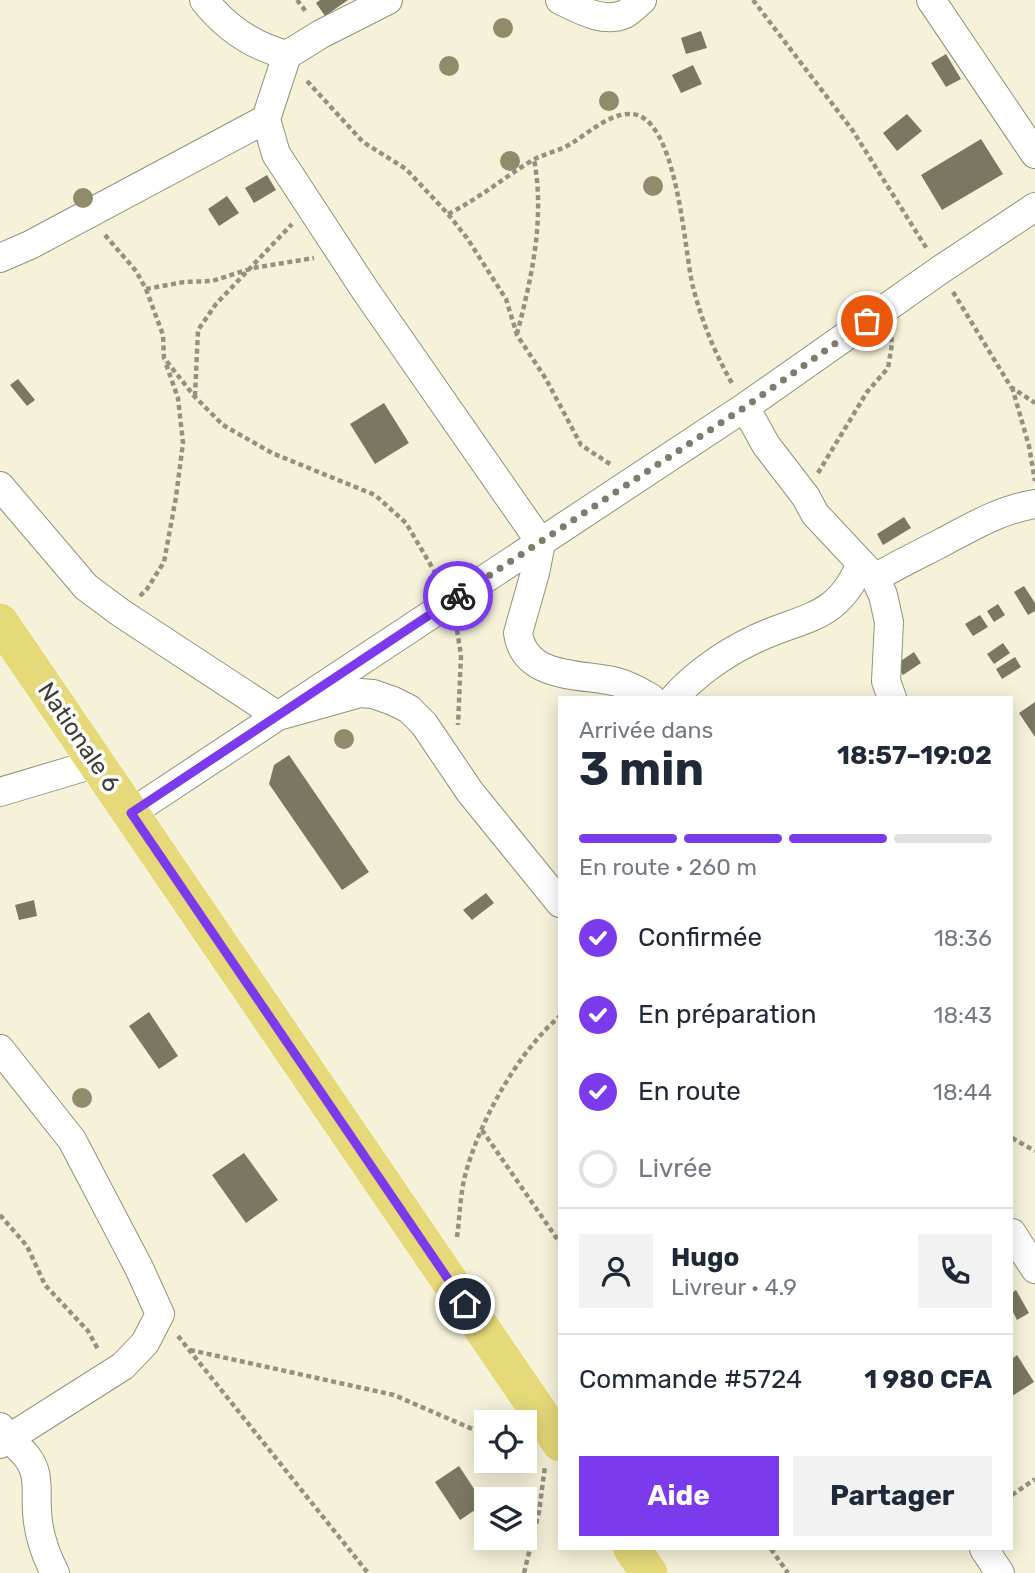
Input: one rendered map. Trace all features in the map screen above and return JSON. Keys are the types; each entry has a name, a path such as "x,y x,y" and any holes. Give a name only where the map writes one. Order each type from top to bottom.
{"main road":[{"name":"Nationale 6","path":"0,622 555,1435"},
{"path":"633,1550 649,1573"}],"street":[{"path":"204,0 240,36 262,49 287,55"},
{"path":"388,0 321,34 287,55 266,119 276,155 541,543 518,634 519,642 526,653 548,670 617,682 647,696"},
{"path":"561,0 590,14 613,17 625,14 642,0"},
{"path":"931,0 1035,154"},
{"path":"0,258 30,245 266,119"},
{"path":"131,813 641,477 940,270 1035,208"},
{"path":"745,407 766,445 806,497 815,514 868,571 883,595 889,622 886,681 891,696"},
{"path":"0,486 86,587 278,716 360,693 373,694 409,709 424,723 503,835 558,901"},
{"path":"676,696 705,670 751,641 809,620 829,609 868,571 911,557 1014,508 1035,504"},
{"path":"0,792 97,763"},
{"path":"0,1049 72,1140 160,1314 145,1343 123,1366 42,1419 2,1436"},
{"path":"1013,1235 1035,1269"},
{"path":"2,1436 22,1450 35,1472 42,1541 55,1573"},
{"path":"985,1550 1000,1573"}],"path":[{"path":"753,0 853,131 1011,387 1030,446 1035,483"},
{"path":"287,55 324,102 363,142 406,169 467,238 506,299 517,335 551,388 581,445 604,461 641,477"},
{"path":"448,214 476,200 534,159 569,145 603,122 626,113 639,114 660,136 677,189 692,285 708,337 745,407"},
{"path":"517,335 533,272 540,191 534,159"},
{"path":"195,397 198,330 216,304 253,268 309,205"},
{"path":"84,215 136,271 146,289 163,335 164,358 177,398 183,443 164,562 147,589 121,613"},
{"path":"146,289 184,282 212,281 253,268 340,252"},
{"path":"806,497 867,392 888,368 892,344 887,307"},
{"path":"164,358 195,397 223,425 272,453 375,495 406,523 451,600 461,655 454,769"},
{"path":"1011,387 1035,403"},
{"path":"451,1283 465,1174 482,1130 522,1056 558,1018"},
{"path":"482,1130 558,1240"},
{"path":"1013,1139 1035,1151"},
{"path":"0,1215 27,1246 45,1285 88,1331 108,1375"},
{"path":"160,1314 368,1573"},
{"path":"189,1350 394,1395 474,1430"},
{"path":"524,1573 555,1435"},
{"path":"1013,1494 1035,1479"},
{"path":"773,1550 788,1573"}],"building":[{"path":"320,0 348,0 325,16 316,3"},
{"path":"701,31 707,48 686,54 681,38"},
{"path":"946,54 961,79 946,87 931,63"},
{"path":"693,65 702,84 681,93 672,75"},
{"path":"907,114 922,131 897,151 883,133"},
{"path":"981,139 1003,174 942,210 921,175"},
{"path":"267,175 276,190 254,203 245,188"},
{"path":"227,196 239,213 219,226 208,209"},
{"path":"18,379 35,400 27,406 10,385"},
{"path":"384,403 409,443 375,464 350,424"},
{"path":"904,517 911,528 883,545 877,534"},
{"path":"1024,586 1035,603 1035,611 1028,615 1014,592"},
{"path":"998,604 1005,615 994,622 987,611"},
{"path":"980,615 988,627 973,636 965,624"},
{"path":"1003,643 1010,653 994,664 987,654"},
{"path":"914,652 921,663 903,675 895,665"},
{"path":"1015,657 1021,667 1002,679 996,669"},
{"path":"1035,702 1035,737 1019,713"},
{"path":"289,755 369,872 342,890 269,784 274,765"},
{"path":"486,893 494,903 472,920 463,910"},
{"path":"34,900 37,916 19,920 15,905"},
{"path":"149,1012 178,1056 159,1069 129,1026"},
{"path":"244,1153 278,1200 246,1223 212,1175"},
{"path":"1016,1290 1029,1313 1017,1320 1013,1312 1013,1292"},
{"path":"1017,1355 1034,1382 1013,1395 1013,1358"},
{"path":"459,1466 474,1489 474,1511 460,1520 435,1482"}],"way so far":[{"path":"458,596 745,407 867,321"}],"route":[{"path":"458,596 131,813 465,1304"}]}
